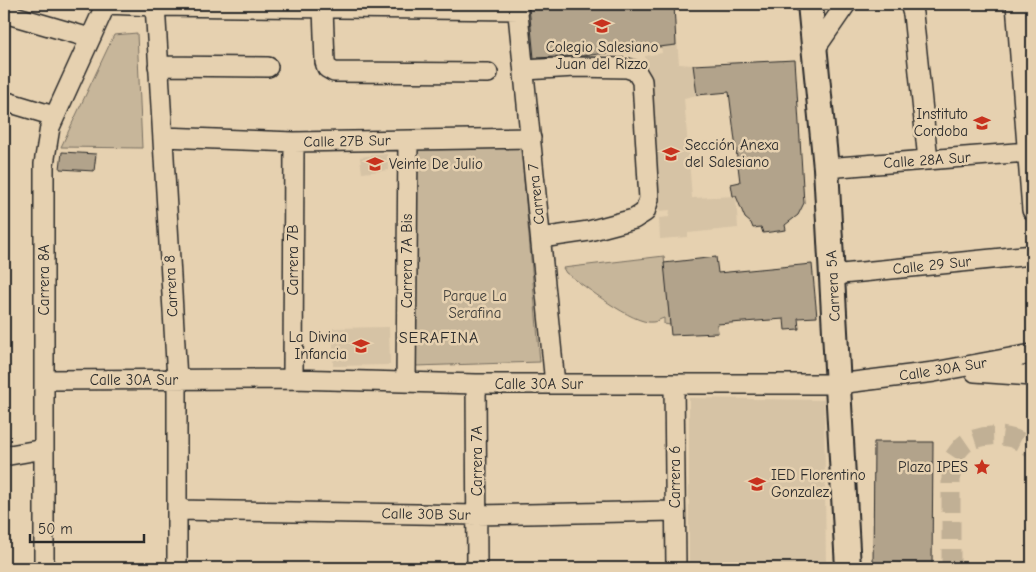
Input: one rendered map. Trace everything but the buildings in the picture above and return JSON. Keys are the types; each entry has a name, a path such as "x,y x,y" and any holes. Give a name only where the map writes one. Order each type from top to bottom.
{"main road":[{"name":"Carrera 5A","path":"810,4 826,168 848,568"}],"street":[{"path":"106,4 298,6 323,8 518,7"},
{"name":"Carrera 8A","path":"44,568 45,146 54,116 106,4"},
{"path":"815,49 846,4"},
{"path":"910,4 913,14 928,160"},
{"path":"1016,4 1027,72 1028,152 1032,210"},
{"name":"Carrera 8","path":"155,5 177,380 177,568"},
{"name":"Carrera 7","path":"518,7 555,384"},
{"path":"323,8 324,62 327,68 334,72 488,73"},
{"path":"4,13 90,38"},
{"path":"158,66 268,67"},
{"path":"525,70 576,67 627,68 636,71 642,81 649,199 645,212 634,219 598,228 541,238"},
{"path":"4,101 54,116"},
{"name":"Calle 27B Sur","path":"163,137 294,142 530,138"},
{"name":"Carrera 7A Bis","path":"406,382 408,141"},
{"name":"Carrera 7B","path":"293,379 294,142"},
{"name":"Calle 28A Sur","path":"826,168 1028,152"},
{"name":"Calle 29 Sur","path":"832,275 1032,255"},
{"name":"Calle 30A Sur","path":"44,380 293,379 476,384 838,384 934,372 1032,354"},
{"path":"934,372 1032,376"},
{"name":"Carrera 7A","path":"476,384 477,568"},
{"name":"Carrera 6","path":"674,385 676,568"},
{"path":"4,456 44,449"},
{"name":"Calle 30B Sur","path":"178,510 477,514 675,511"}],"shaded area":[{"path":"527,4 674,4 679,64 693,65 697,95 684,98 692,198 736,196 738,228 688,233 688,237 660,239 659,218 669,217 670,210 659,211 645,56 662,53 661,47 531,62"},
{"name":"Veinte De Julio","path":"387,154 389,170 362,173 360,157"},
{"name":"La Divina Infancia","path":"389,327 390,365 333,366 333,328"},
{"name":"IED Florentino Gonzalez","path":"689,398 824,400 826,568 689,568"}],"green space":[{"path":"137,33 142,148 61,147 114,35"},
{"name":"Parque La Serafina","path":"521,145 540,362 415,366 417,147"},
{"path":"664,256 670,325 664,324 664,318 654,322 644,321 621,311 566,273 563,268"}],"tunnel":[{"path":"951,568 951,461 966,443 985,436 1011,438 1032,450"}],"place":[{"name":"Colegio Salesiano Juan del Rizzo","path":"602,26"},
{"name":"Instituto Cordoba","path":"982,123"},
{"name":"Sección Anexa del Salesiano","path":"671,154"},
{"name":"Veinte De Julio","path":"375,164"},
{"name":"La Divina Infancia","path":"361,346"},
{"name":"Plaza IPES","path":"982,467"},
{"name":"IED Florentino Gonzalez","path":"757,484"}],"district":[{"name":"SERAFINA","path":"439,337"}]}
